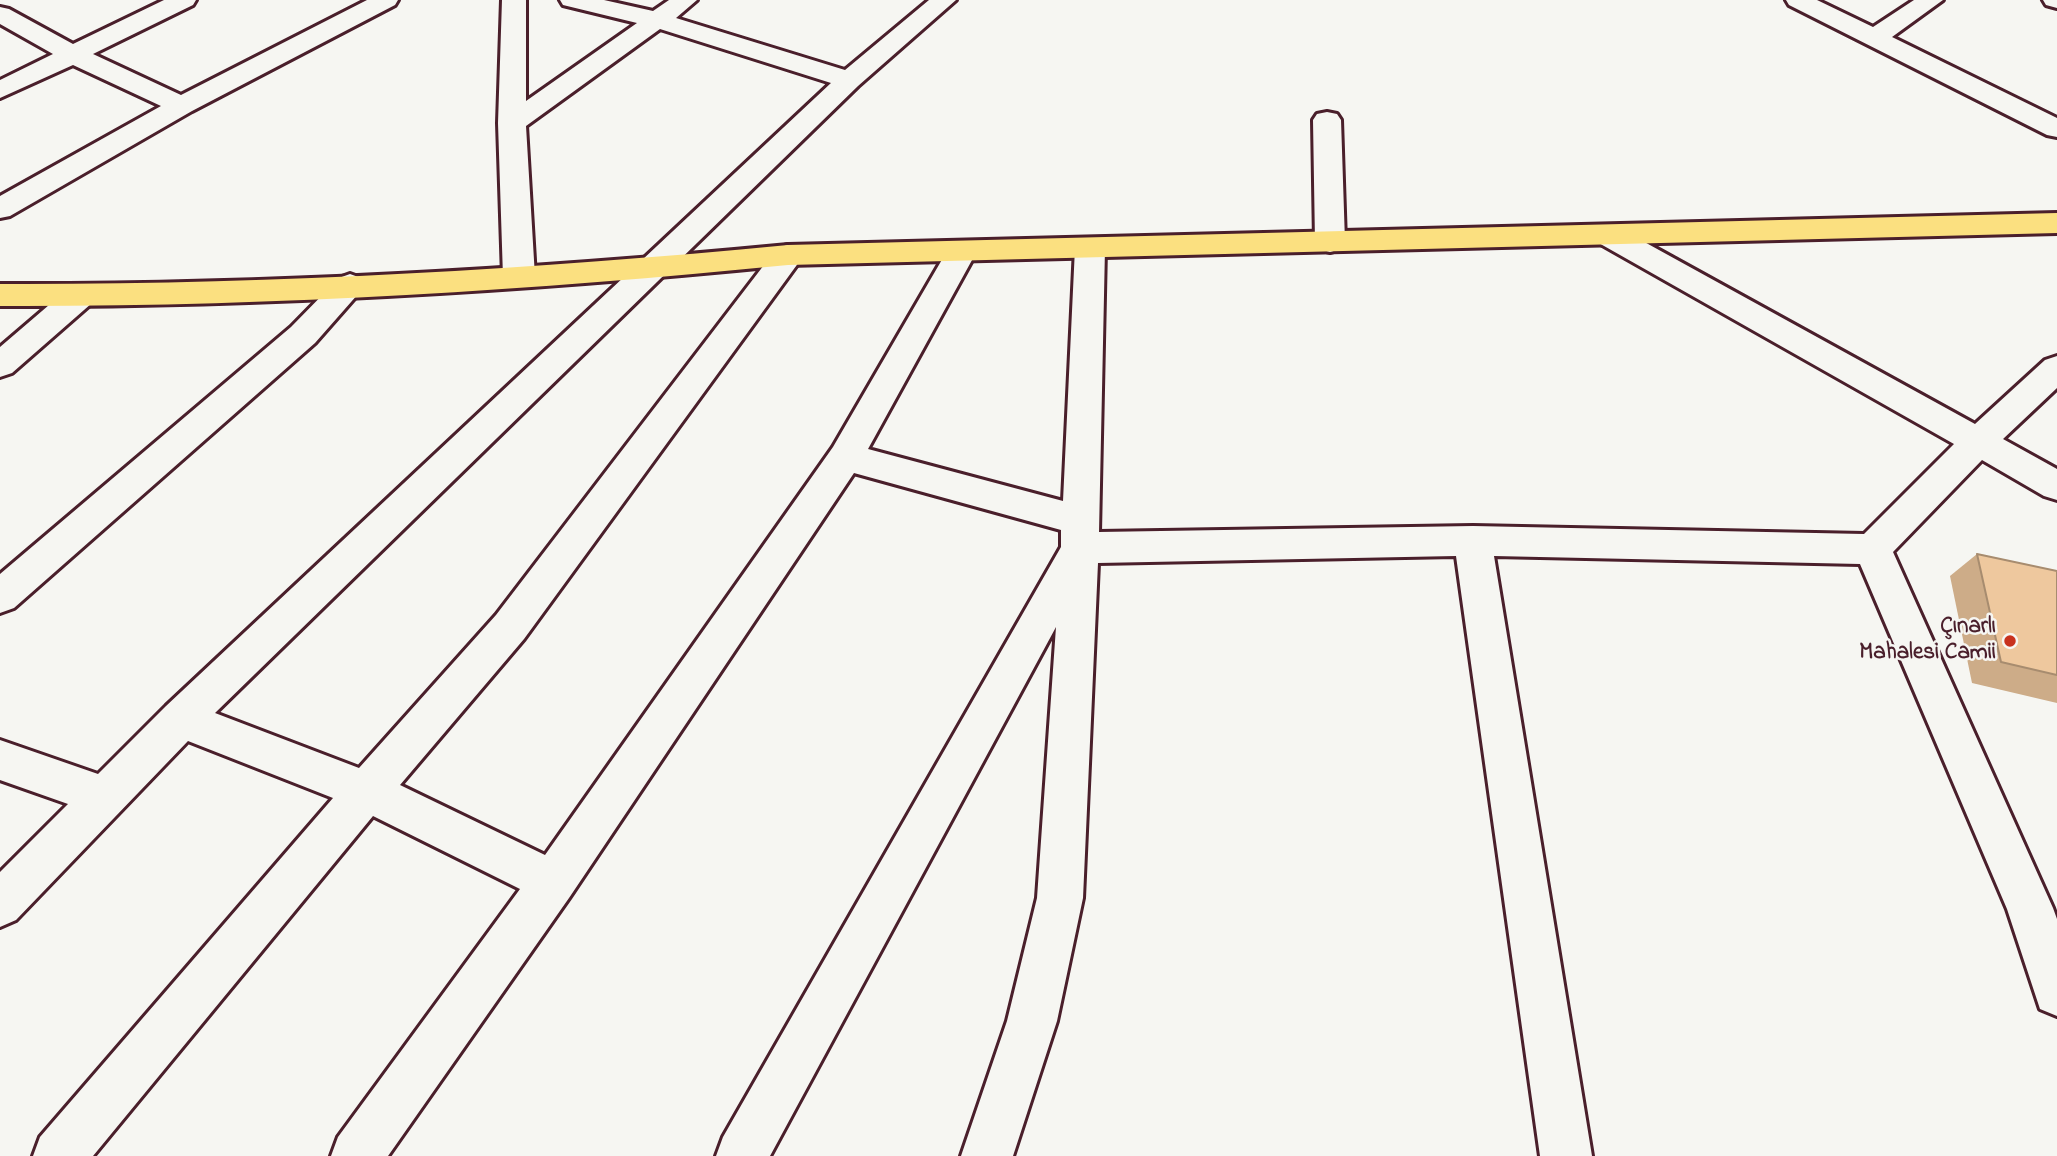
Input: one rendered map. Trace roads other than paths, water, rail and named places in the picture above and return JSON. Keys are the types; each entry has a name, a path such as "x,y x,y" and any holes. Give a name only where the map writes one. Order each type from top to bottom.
{"main road":[{"path":"0,295 81,295 519,277 651,269 788,255 2057,223"}],"street":[{"path":"0,90 184,0"},
{"path":"0,209 183,105 386,0"},
{"path":"514,0 512,123 519,277"},
{"path":"572,0 657,20 849,80"},
{"path":"512,123 685,0"},
{"path":"0,904 181,719 849,80 944,0"},
{"path":"1798,0 2057,129"},
{"path":"1874,38 1931,0"},
{"path":"0,14 74,55 183,105"},
{"path":"2025,113 2057,110"},
{"path":"1327,120 1330,242"},
{"path":"1608,235 2057,486"},
{"path":"987,1156 1032,1021 1060,898 1080,534 1090,248"},
{"path":"357,1156 553,882 846,457 962,251"},
{"path":"59,1156 367,791 510,627 788,255"},
{"path":"0,597 303,335 350,285"},
{"path":"0,365 81,295"},
{"path":"846,457 1080,534 1873,550 1978,442 2057,368"},
{"path":"742,1156 1080,534"},
{"path":"1473,541 1566,1156"},
{"path":"1873,550 2043,914 2057,992"},
{"path":"181,719 367,791 553,882"},
{"path":"0,760 105,797"}],"place":[{"name":"Çınarlı Mahalesi Camii","path":"2010,641"}]}
